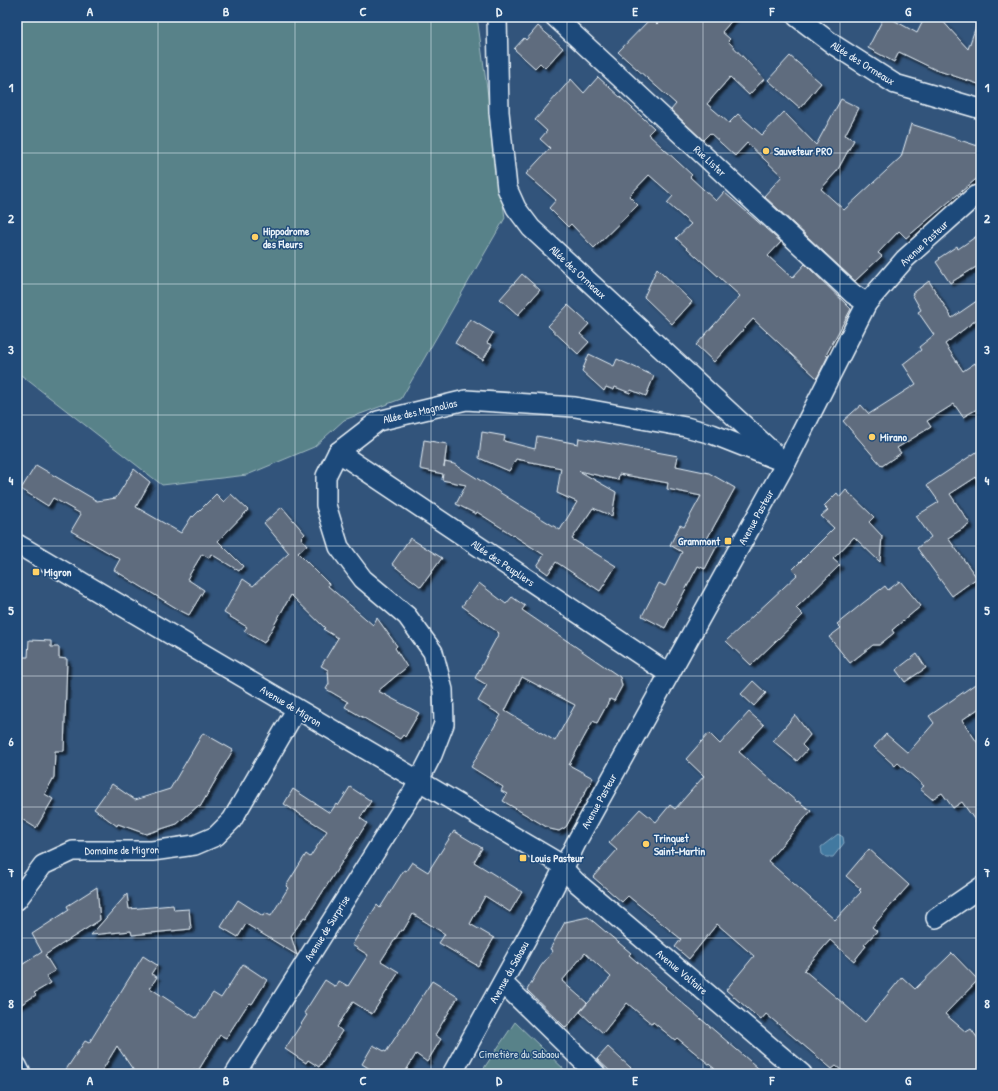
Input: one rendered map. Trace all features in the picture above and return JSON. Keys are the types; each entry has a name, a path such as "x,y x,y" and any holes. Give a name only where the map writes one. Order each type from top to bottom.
{"street":[{"name":"Allée des Ormeaux","path":"498,17 499,112 507,188 516,208 531,228 786,464"},
{"name":"Rue Lister","path":"555,17 847,288 867,303"},
{"name":"Allée des Ormeaux","path":"797,17 834,46 895,84 981,109"},
{"name":"Avenue Pasteur","path":"564,868 578,839 786,464 867,303 905,259 975,196 981,194"},
{"name":"Allée des Magnolias","path":"419,782 444,724 443,690 433,652 407,616 363,579 339,547 326,505 326,476 338,452 378,421 466,400 574,407 686,427 712,434 786,464"},
{"name":"Allée des Peupliers","path":"338,452 669,674"},
{"name":"Avenue de Migron","path":"17,544 296,710 557,862 564,868"},
{"name":"Domaine de Migron","path":"17,900 43,865 73,851 152,851 195,845 216,836 232,820 296,710"},
{"name":"Avenue de Surprise","path":"235,1074 419,782"},
{"name":"Avenue du Sabaou","path":"452,1074 503,983 564,868"},
{"name":"Avenue Voltaire","path":"564,868 576,882 802,1074"},
{"path":"936,918 981,887"},
{"path":"503,983 596,1074"},
{"path":"17,1066 21,1074"}],"green space":[{"name":"Hippodrome des Fleurs","path":"17,17 477,17 505,218 401,399 344,420 314,447 247,475 162,485 17,372"},
{"name":"Cimetière du Sabaou","path":"515,1022 569,1074 480,1074"}],"water":[{"path":"838,834 843,837 844,843 833,857 826,857 822,854 821,847"}],"building":[{"path":"663,17 735,17 722,32 730,39 728,41 764,79 749,95 730,77 707,104 729,123 738,114 762,135 784,112 816,145 841,99 859,108 845,135 854,140 837,171 821,189 844,210 901,157 911,124 981,147 981,175 906,238 899,231 878,253 882,256 855,281 764,196 782,176 747,143 735,156 710,133 703,140 671,110 676,104 618,52 651,18 657,24"},
{"path":"884,17 888,17 917,33 925,17 939,17 968,49 979,18 981,19 981,85 936,70 899,52 894,62 868,48"},
{"path":"538,26 563,48 545,68 540,63 535,68 514,49 524,38 526,40"},
{"path":"790,56 821,83 800,108 768,80"},
{"path":"598,77 654,128 648,134 692,175 690,177 716,201 724,192 781,242 768,256 792,278 805,264 851,309 826,355 828,356 817,378 753,319 714,362 696,345 740,296 676,238 691,224 667,203 673,196 649,175 629,196 638,205 594,248 571,224 568,227 549,208 556,200 526,174 550,148 540,139 547,131 535,120 571,79 584,93"},
{"path":"981,233 981,264 950,283 936,262 940,259 939,258 957,246 958,249"},
{"path":"657,268 692,302 672,324 644,297"},
{"path":"522,274 540,290 518,315 500,299"},
{"path":"929,281 952,318 981,298 981,316 945,344 963,371 975,363 981,373 981,407 963,417 954,404 927,421 931,427 897,448 901,453 882,466 843,421 861,405 869,414 916,384 903,364 921,350 919,347 934,335 918,312 921,310 912,294"},
{"path":"568,305 589,324 580,334 589,342 578,354 548,326"},
{"path":"470,319 493,333 487,343 492,345 483,360 455,343"},
{"path":"589,354 614,366 617,359 654,376 646,396 631,390 630,393 615,387 614,390 606,387 604,391 582,371"},
{"path":"482,432 505,436 504,441 535,449 537,436 578,444 579,438 678,456 676,466 709,473 735,488 707,539 718,544 705,569 698,566 665,628 642,616 659,583 665,586 682,552 670,545 680,525 684,527 701,496 667,489 668,483 619,474 618,480 579,471 616,492 612,516 593,508 572,539 616,566 600,591 556,562 548,574 537,566 544,555 477,512 476,514 456,504 466,485 442,480 443,474 420,469 424,440 447,444 444,467 445,462 454,464 560,530 577,502 557,493 561,468 516,459 509,471 479,458"},
{"path":"981,449 981,474 950,494 970,524 948,538 977,578 952,596 917,548 931,537 916,516 939,502 927,485"},
{"path":"36,465 97,501 116,498 134,469 150,482 136,507 181,533 192,516 193,517 216,494 224,502 231,494 248,510 218,541 243,566 239,571 211,554 209,558 202,554 187,579 204,590 189,615 114,570 120,559 71,531 81,514 53,498 48,506 21,489"},
{"path":"846,490 874,517 869,522 882,536 880,562 854,537 833,559 840,565 796,608 803,615 751,665 726,641 797,575 792,570 834,528 821,516 828,510 824,506 837,493 840,497"},
{"path":"282,507 305,534 301,538 307,545 298,553 329,584 328,586 373,625 377,618 397,646 395,648 407,667 378,691 419,713 405,737 403,735 400,739 345,707 348,702 326,689 329,684 328,670 321,666 338,638 323,629 325,628 291,595 264,643 244,631 247,627 224,613 243,579 253,586 289,553 264,523"},
{"path":"410,538 442,558 421,587 392,564"},
{"path":"900,581 921,606 892,630 894,633 879,645 873,645 850,663 829,637 841,628 837,624 863,603 885,586 888,590"},
{"path":"479,583 506,604 512,597 525,606 522,610 620,677 622,686 614,701 610,699 597,723 593,721 569,765 593,778 566,827 559,831 550,829 503,801 507,794 501,791 503,787 471,767 501,715 478,701 487,685 475,678 499,633 462,606","holes":["522,677 575,705 555,741 505,711"]},
{"path":"29,640 51,641 51,647 59,647 59,658 67,659 64,751 55,751 54,777 45,794 53,799 36,828 17,816 18,657 28,657"},
{"path":"917,654 926,668 905,682 896,670"},
{"path":"981,680 981,707 962,720 981,748 981,829 962,802 953,808 942,793 932,799 920,789 924,786 898,763 895,766 874,747 886,734 908,753 934,723 929,716"},
{"path":"753,681 766,693 754,706 741,694"},
{"path":"749,712 764,725 739,752 797,802 798,801 811,811 768,861 835,920 861,892 859,890 861,889 846,876 869,849 909,885 872,927 877,931 864,945 866,946 854,961 830,940 804,970 865,1022 902,977 915,989 952,953 978,980 945,1014 966,1032 971,1029 981,1043 981,1074 846,1074 836,1066 832,1069 766,1014 761,1020 726,990 754,956 717,924 689,959 675,947 681,939 628,896 622,902 593,877 617,850 609,843 640,809 656,822 670,805 675,809 704,776 686,759 709,733 720,744"},
{"path":"795,715 810,735 802,745 807,750 797,761 773,741"},
{"path":"203,733 233,750 200,807 198,806 177,824 146,834 118,824 117,826 94,809 112,784 135,800 170,789"},
{"path":"350,787 371,801 360,818 367,823 306,918 304,917 291,936 297,955 246,924 238,937 221,927 238,900 263,916 265,913 271,916 288,888 286,886 306,854 310,857 327,831 284,804 293,789 330,813 336,804 338,806"},
{"path":"454,831 482,848 474,862 522,892 510,912 485,896 470,924 494,938 478,966 439,943 445,934 413,914 403,931 401,930 381,961 399,972 372,1014 353,1002 337,1027 342,1031 319,1067 308,1060 306,1063 285,1049 307,1015 304,1013 325,980 336,987 339,981 348,986 368,955 352,945 377,905 380,908 404,870 406,871 412,862 428,872"},
{"path":"97,887 100,920 45,955 55,971 46,976 51,983 34,993 36,995 17,1007 17,968 42,952 32,934 69,910 67,906"},
{"path":"127,894 129,909 173,905 174,910 189,909 191,929 132,935 131,931 91,935"},
{"path":"588,917 631,953 629,955 666,987 665,988 765,1074 721,1074 677,1038 675,1040 653,1022 652,1024 627,1003 603,1033 580,1012 611,977 585,953 562,981 587,1003 566,1028 527,990 541,966 553,951 550,949 565,922"},
{"path":"143,956 157,965 151,974 157,977 150,988 196,1018 213,993 221,998 243,964 267,980 252,1004 250,1003 246,1007 226,1038 220,1035 198,1071 194,1069 186,1074 136,1074 117,1046 100,1074 63,1074 85,1041 89,1043"},
{"path":"432,981 458,997 435,1035 441,1039 427,1062 416,1054 404,1074 378,1074 362,1064 373,1045 386,1052"},
{"path":"608,1047 638,1074 613,1074 597,1059"}],"place":[{"name":"Sauveteur PRO","path":"766,151"},
{"name":"Hippodrome des Fleurs","path":"255,237"},
{"name":"Mirano","path":"872,437"},
{"name":"Grammont","path":"728,541"},
{"name":"Migron","path":"36,572"},
{"name":"Trinquet Saint-Martin","path":"646,844"},
{"name":"Louis Pasteur","path":"523,858"}]}
